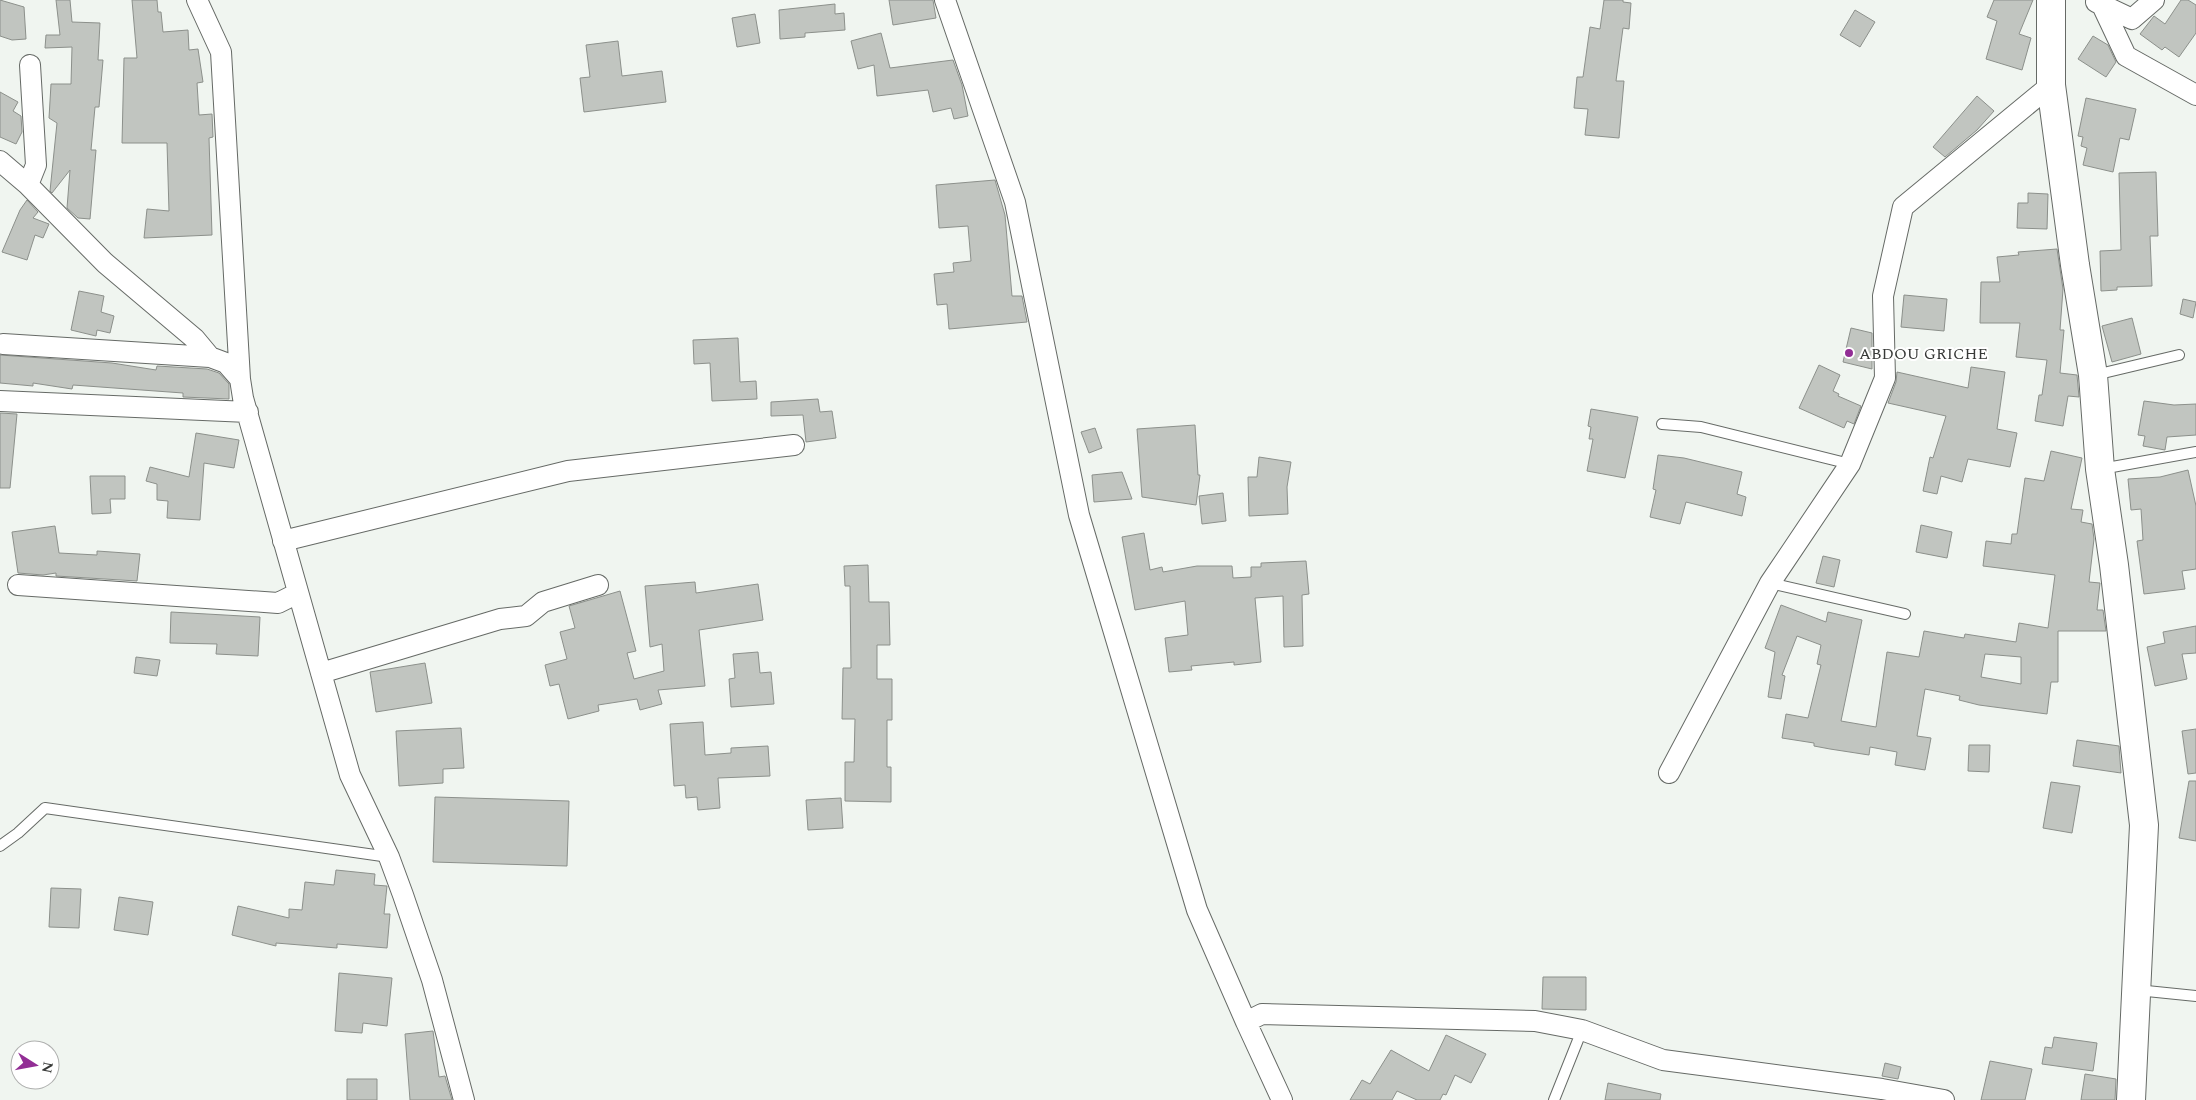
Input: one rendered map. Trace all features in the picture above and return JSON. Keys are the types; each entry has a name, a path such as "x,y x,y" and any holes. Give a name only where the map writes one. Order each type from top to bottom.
{"street":[{"path":"197,0 221,52 240,378 248,412 350,775 389,857 432,980 464,1100"},
{"path":"945,0 1015,202 1082,524 1197,910 1282,1100"},
{"path":"2050,0 2052,85 2075,266 2093,375 2100,469 2114,565 2144,825 2131,1100"},
{"path":"2097,2 2132,19 2154,0"},
{"path":"2097,2 2126,56 2196,95"},
{"path":"28,185 36,165 30,65"},
{"path":"1670,773 1770,583 1850,464 1885,378 1883,296 1903,207 2052,85"},
{"path":"0,161 28,185 105,263 195,339 210,357"},
{"path":"3,344 210,357 226,363 240,378"},
{"path":"0,401 248,412"},
{"path":"283,542 568,471 794,445"},
{"path":"18,585 278,603 298,593"},
{"path":"321,674 500,619 526,616 543,602 598,585"},
{"path":"1246,1022 1262,1014 1535,1021 1582,1030 1663,1060 1882,1089 1944,1100"}],"lane":[{"path":"2093,375 2179,354"},
{"path":"1662,424 1701,427 1850,464"},
{"path":"2100,469 2196,452"},
{"path":"1770,583 1905,614"},
{"path":"0,846 18,833 45,808 389,857"},
{"path":"2136,990 2196,996"},
{"path":"1554,1100 1582,1030"}],"building":[{"path":"0,0 24,7 26,39 12,40 0,36"},
{"path":"56,0 70,0 72,22 100,23 98,60 103,60 99,107 95,107 91,150 96,150 90,219 78,218 67,208 70,170 52,193 50,191 57,123 49,118 51,84 71,84 72,47 45,48 46,35 60,35"},
{"path":"132,0 157,0 158,12 161,12 163,32 188,30 189,50 198,49 203,82 197,83 199,115 212,114 213,137 209,138 212,235 144,238 147,209 169,211 167,143 122,143 124,58 137,58"},
{"path":"889,0 933,0 936,18 893,25"},
{"path":"1604,0 1623,0 1623,2 1631,3 1629,29 1623,28 1616,81 1624,81 1619,138 1585,135 1588,109 1574,108 1577,77 1583,77 1590,27 1600,29"},
{"path":"1994,0 2033,0 2019,34 2031,38 2022,70 1986,59 1997,21 1987,17"},
{"path":"2181,0 2188,0 2196,5 2196,33 2179,57 2165,47 2162,50 2140,34 2154,16 2165,24"},
{"path":"835,4 835,14 844,13 845,30 805,33 805,37 780,39 779,10"},
{"path":"1855,10 1875,22 1860,47 1840,35"},
{"path":"755,14 760,43 737,47 732,18"},
{"path":"881,33 890,68 953,60 962,85 968,116 954,119 951,108 933,112 928,90 877,96 874,65 858,69 851,41"},
{"path":"2093,36 2108,45 2116,62 2106,77 2078,59"},
{"path":"618,41 622,76 662,71 666,102 584,112 580,78 590,77 586,45"},
{"path":"0,92 18,102 13,111 21,116 22,132 16,144 0,137"},
{"path":"1977,96 1994,111 1977,130 1945,157 1933,147"},
{"path":"2086,98 2136,109 2129,140 2120,138 2113,172 2083,165 2087,148 2081,146 2083,137 2078,136"},
{"path":"2156,172 2158,236 2150,236 2152,286 2117,287 2117,290 2101,291 2100,251 2121,250 2119,173"},
{"path":"995,180 1005,215 1012,296 1022,296 1027,322 949,329 947,304 937,305 934,274 954,272 953,263 971,261 968,226 939,228 936,185"},
{"path":"2028,193 2048,194 2047,229 2017,228 2018,203 2028,203"},
{"path":"27,200 38,212 33,218 49,224 43,238 35,235 27,260 2,252 20,210"},
{"path":"2057,249 2063,289 2060,330 2064,330 2060,373 2077,375 2079,397 2068,396 2063,426 2035,421 2039,395 2042,395 2047,360 2016,357 2020,323 1980,323 1981,282 2000,282 1997,257 2019,255 2018,252"},
{"path":"79,291 104,296 101,312 114,316 110,333 97,330 96,336 71,330"},
{"path":"1904,295 1947,299 1944,331 1901,327"},
{"path":"2183,299 2196,302 2193,318 2180,314"},
{"path":"2132,318 2141,354 2112,362 2102,326"},
{"path":"1851,328 1872,333 1872,369 1843,362"},
{"path":"738,338 740,382 756,381 757,399 712,401 710,363 694,364 693,340"},
{"path":"0,355 112,363 156,370 157,366 207,369 219,373 229,384 229,399 183,397 183,393 73,385 72,389 33,383 33,386 0,383"},
{"path":"1819,365 1840,375 1833,391 1839,394 1838,396 1861,406 1854,424 1847,421 1844,428 1799,408"},
{"path":"1971,367 2005,372 1997,429 2017,433 2010,467 1968,459 1962,482 1941,476 1937,494 1923,491 1930,457 1933,458 1946,416 1888,403 1896,382 1897,372 1968,388"},
{"path":"818,399 820,412 832,411 836,438 806,442 803,415 771,416 771,402"},
{"path":"2144,401 2174,405 2196,404 2196,435 2167,437 2165,450 2143,446 2145,436 2138,435"},
{"path":"1591,409 1638,417 1625,478 1587,471 1593,439 1589,439 1591,427 1588,426"},
{"path":"0,413 17,414 10,488 0,488"},
{"path":"1195,425 1198,475 1200,475 1196,505 1142,497 1137,429"},
{"path":"1095,428 1102,448 1089,453 1081,432"},
{"path":"196,433 239,440 234,468 204,463 200,520 167,518 168,501 157,500 157,484 146,481 150,467 189,477"},
{"path":"2051,451 2082,458 2071,509 2083,510 2081,522 2092,524 2094,539 2089,582 2100,583 2097,610 2103,610 2106,631 2058,631 2058,682 2051,682 2047,714 1979,705 1959,700 1960,696 1925,689 1917,736 1931,738 1925,770 1895,765 1897,752 1870,747 1869,755 1814,746 1814,743 1782,738 1786,714 1808,718 1821,665 1817,664 1821,645 1797,636 1782,675 1785,676 1781,699 1768,697 1775,652 1765,648 1781,605 1826,622 1828,612 1862,620 1841,721 1876,727 1887,652 1919,657 1924,631 1964,638 1965,634 2016,642 2019,623 2048,628 2055,575 1983,566 1986,541 2011,544 2012,534 2017,534 2025,478 2044,481","holes":["1985,654 2021,657 2021,684 1981,677"]},
{"path":"1658,455 1684,458 1742,472 1737,494 1746,497 1742,516 1686,502 1680,524 1650,517 1656,490 1653,489"},
{"path":"1259,457 1291,462 1287,487 1288,514 1249,516 1248,477 1257,477"},
{"path":"2188,470 2196,506 2196,569 2182,571 2185,589 2144,594 2137,541 2143,540 2141,509 2131,510 2128,479 2160,477"},
{"path":"1122,472 1132,499 1094,502 1092,475"},
{"path":"90,476 125,476 125,499 110,499 111,513 92,514"},
{"path":"1223,493 1226,521 1202,524 1199,496"},
{"path":"1921,525 1952,532 1947,558 1916,552"},
{"path":"55,526 59,553 97,555 97,551 140,554 137,581 56,576 56,573 43,575 18,573 12,532"},
{"path":"1144,533 1150,570 1162,567 1163,572 1197,566 1232,566 1233,578 1251,577 1251,567 1261,567 1261,563 1306,561 1309,594 1302,595 1303,646 1284,647 1283,596 1255,598 1261,662 1234,665 1234,662 1191,666 1192,670 1169,672 1165,638 1188,635 1185,601 1135,610 1122,537"},
{"path":"1823,556 1840,560 1834,587 1816,583"},
{"path":"868,565 869,602 889,602 890,645 877,645 877,679 892,679 892,720 887,720 887,767 891,767 891,802 845,801 845,762 854,762 855,719 842,719 843,668 851,668 850,586 845,586 844,566"},
{"path":"695,582 696,593 758,584 763,620 699,630 705,686 658,690 662,704 640,710 637,699 598,705 599,711 568,719 559,684 550,686 545,665 567,659 560,632 575,628 569,606 620,591 636,651 627,653 634,679 664,671 662,644 650,647 645,586"},
{"path":"171,612 260,617 258,656 216,654 217,644 170,643"},
{"path":"2196,626 2196,653 2182,654 2187,679 2155,686 2147,647 2165,643 2163,632"},
{"path":"758,652 760,673 771,672 774,704 731,707 729,679 735,678 733,654"},
{"path":"136,657 160,660 157,676 134,673"},
{"path":"425,663 432,703 376,712 370,672"},
{"path":"703,722 705,755 731,753 731,748 768,746 770,776 718,778 720,808 698,810 697,797 686,798 685,785 674,786 670,724"},
{"path":"461,728 464,768 443,769 443,783 399,786 396,731"},
{"path":"2196,729 2196,773 2188,774 2182,731"},
{"path":"2077,740 2119,746 2121,773 2073,766"},
{"path":"1969,745 1990,745 1989,772 1968,771"},
{"path":"2189,781 2196,781 2196,841 2179,838"},
{"path":"2051,782 2080,786 2072,833 2043,828"},
{"path":"435,797 569,801 567,866 433,862"},
{"path":"841,798 843,828 808,830 806,800"},
{"path":"336,870 375,874 374,885 387,886 384,914 390,914 387,948 337,944 337,948 276,943 276,946 232,935 238,906 289,918 289,909 302,910 305,882 334,885"},
{"path":"51,888 81,889 79,928 49,927"},
{"path":"119,897 153,902 148,935 114,930"},
{"path":"339,973 392,978 387,1026 363,1023 362,1033 335,1031"},
{"path":"1543,977 1586,977 1586,1010 1542,1009"},
{"path":"433,1031 439,1077 445,1076 452,1100 410,1100 405,1034"},
{"path":"1446,1035 1486,1054 1471,1083 1455,1075 1446,1095 1443,1094 1440,1100 1417,1100 1397,1091 1392,1100 1350,1100 1362,1080 1370,1084 1391,1050 1429,1071"},
{"path":"2054,1037 2097,1043 2093,1071 2042,1064 2045,1047 2052,1048"},
{"path":"1990,1061 2032,1069 2025,1100 1981,1100"},
{"path":"1885,1063 1901,1067 1898,1079 1882,1076"},
{"path":"2085,1074 2116,1079 2115,1100 2081,1100"},
{"path":"347,1079 377,1079 377,1100 347,1100"},
{"path":"1608,1083 1661,1094 1660,1100 1605,1100"}],"place":[{"name":"ABDOU GRICHE","path":"1849,353"}]}
